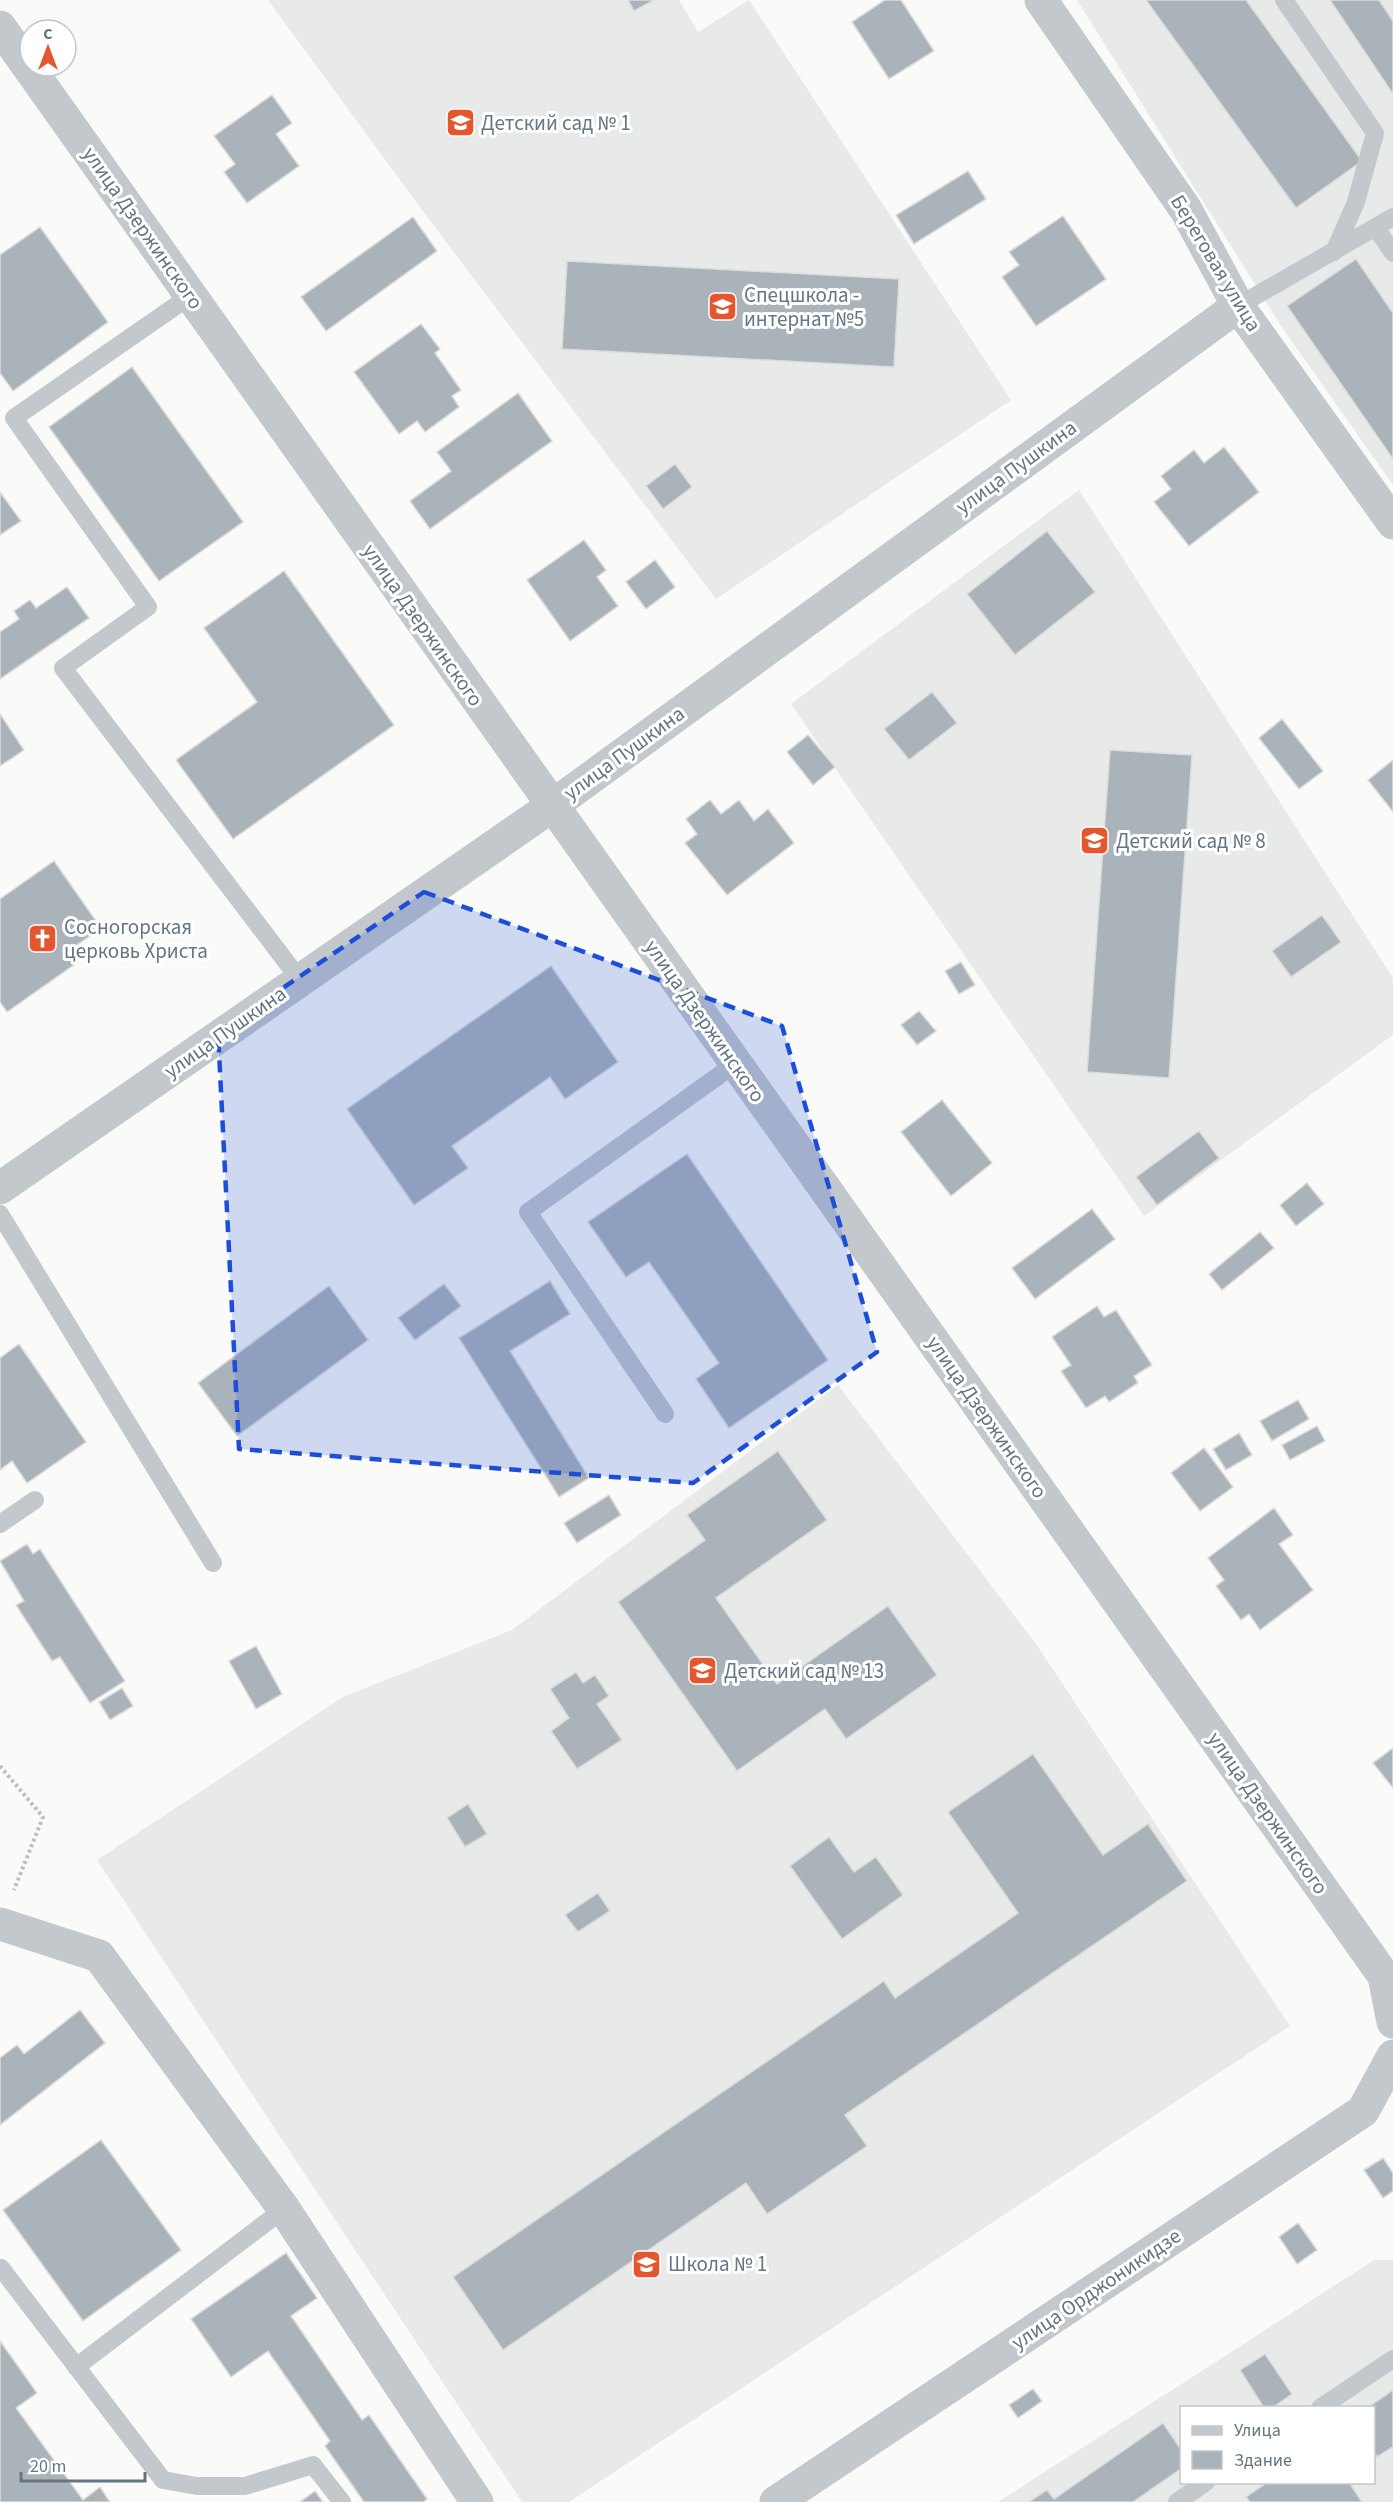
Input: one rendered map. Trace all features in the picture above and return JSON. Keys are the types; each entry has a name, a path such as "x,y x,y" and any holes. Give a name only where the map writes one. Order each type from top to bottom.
{"street":[{"name":"Береговая улица","path":"1041,0 1186,210 1238,306 1393,523"},
{"name":"улица Дзержинского","path":"0,27 1384,1976 1393,2022"},
{"name":"улица Пушкина","path":"0,1188 552,806 1238,306"},
{"path":"0,1924 99,1956 284,2209 477,2502"},
{"name":"улица Орджоникидзе","path":"776,2502 1363,2111 1393,2056"}],"lane":[{"path":"1284,0 1375,133 1356,202 1334,252"},
{"path":"1238,306 1393,217"},
{"path":"1376,228 1393,253"},
{"path":"190,296 14,418 148,607 63,668 300,980"},
{"path":"665,1414 528,1212 735,1064"},
{"path":"0,1214 213,1563"},
{"path":"0,1524 35,1500"},
{"path":"76,2367 284,2209"},
{"path":"1,2268 164,2480 197,2486 245,2486 313,2465 342,2502"},
{"path":"1323,2406 1393,2359"},
{"path":"1177,2502 1203,2484"}],"path":[{"path":"0,1766 43,1817 0,1924"}],"highlighted area":[{"path":"424,892 782,1026 877,1352 693,1483 239,1449 218,1032"}],"shaded area":[{"name":"Спецшкола - интернат №5","path":"268,0 679,0 698,32 749,0 1011,400 716,599 425,214"},
{"path":"1077,0 1393,0 1393,485 1281,326"},
{"name":"Детский сад № 8","path":"1079,490 1393,978 1393,1035 1144,1216 791,704"},
{"name":"Школа № 1","path":"838,1385 1036,1644 1290,2026 569,2502 522,2502 97,1860 343,1697 512,1630"},
{"path":"1374,2260 1393,2260 1393,2502 998,2502"}],"building":[{"path":"628,0 654,0 634,11"},
{"path":"885,0 901,0 934,51 889,79 852,22"},
{"path":"1146,0 1246,0 1362,161 1296,208"},
{"path":"1330,0 1379,0 1393,21 1393,94"},
{"path":"272,95 292,123 276,134 299,166 247,203 224,172 235,164 214,136"},
{"path":"968,171 986,199 914,244 896,215"},
{"path":"1063,216 1106,279 1036,326 1002,277 1019,265 1009,252"},
{"path":"413,217 437,251 326,331 301,297"},
{"path":"40,227 108,322 13,391 0,373 0,255"},
{"path":"1356,259 1393,313 1393,459 1287,306"},
{"path":"567,261 899,279 894,367 562,349"},
{"path":"421,324 440,349 435,353 461,390 452,396 459,407 425,432 417,421 399,434 354,372"},
{"path":"132,367 243,522 159,581 49,427"},
{"path":"518,393 552,441 430,529 410,501 451,471 437,452"},
{"path":"1224,447 1259,492 1189,546 1154,502 1171,489 1161,476 1194,450 1204,463"},
{"path":"675,464 692,487 663,509 646,486"},
{"path":"0,492 21,521 0,535"},
{"path":"1047,531 1095,592 1015,655 967,594"},
{"path":"584,540 606,570 597,577 618,606 570,641 527,580"},
{"path":"655,560 675,587 646,609 626,582"},
{"path":"284,571 394,725 233,839 176,760 257,702 204,628"},
{"path":"67,587 89,618 0,679 0,632 19,619 14,611 30,600 36,608"},
{"path":"932,692 957,723 909,760 884,729"},
{"path":"0,714 24,750 0,766"},
{"path":"1282,719 1323,771 1299,789 1259,738"},
{"path":"808,735 835,767 813,785 787,752"},
{"path":"1110,750 1192,755 1169,1078 1087,1072"},
{"path":"1393,760 1393,812 1368,780"},
{"path":"710,800 721,814 739,800 754,821 768,809 794,843 727,895 685,843 697,834 686,819"},
{"name":"Сосногорская церковь Христа","path":"54,861 101,928 70,950 78,962 7,1012 0,1002 0,899"},
{"path":"1322,915 1341,942 1291,977 1272,951"},
{"path":"961,962 975,985 959,994 945,971"},
{"path":"551,966 618,1062 565,1099 550,1077 452,1146 468,1168 414,1205 347,1109"},
{"path":"919,1011 936,1031 917,1045 901,1025"},
{"path":"942,1100 992,1163 951,1196 901,1132"},
{"path":"1199,1131 1219,1158 1157,1205 1136,1177"},
{"path":"687,1154 828,1360 729,1428 696,1379 719,1363 649,1262 626,1277 588,1222"},
{"path":"1307,1183 1324,1204 1296,1226 1280,1205"},
{"path":"1092,1209 1115,1239 1035,1299 1012,1268"},
{"path":"1260,1232 1274,1248 1222,1290 1209,1274"},
{"path":"550,1281 570,1314 510,1351 589,1478 559,1497 459,1338"},
{"path":"444,1284 461,1306 415,1340 398,1318"},
{"path":"329,1286 368,1340 237,1436 198,1383"},
{"path":"1097,1306 1104,1317 1116,1310 1152,1365 1134,1376 1138,1383 1109,1402 1105,1396 1086,1408 1061,1371 1071,1365 1052,1337"},
{"path":"19,1344 86,1442 27,1483 12,1461 0,1470 0,1358"},
{"path":"1298,1400 1309,1419 1272,1441 1260,1421"},
{"path":"1317,1426 1325,1441 1290,1460 1282,1445"},
{"path":"1239,1433 1252,1455 1226,1470 1213,1449"},
{"path":"1204,1448 1233,1487 1200,1511 1171,1473"},
{"path":"778,1451 827,1520 716,1598 777,1684 888,1606 937,1675 846,1739 825,1709 737,1771 618,1602 705,1540 687,1515"},
{"path":"609,1495 621,1515 577,1543 564,1523"},
{"path":"1274,1508 1293,1535 1279,1544 1313,1590 1260,1630 1249,1614 1241,1620 1216,1586 1224,1580 1208,1558"},
{"path":"27,1544 33,1554 40,1549 125,1681 90,1703 60,1657 52,1661 16,1605 24,1601 0,1561"},
{"path":"256,1646 282,1694 256,1709 229,1661"},
{"path":"576,1672 583,1683 595,1675 609,1696 597,1704 622,1740 577,1769 551,1731 569,1718 550,1689"},
{"path":"122,1688 133,1706 110,1720 99,1702"},
{"path":"1393,1748 1393,1788 1373,1763"},
{"path":"1033,1754 1103,1855 1148,1824 1187,1881 845,2115 867,2146 767,2214 746,2183 503,2350 453,2277 884,1981 895,1998 1018,1913 948,1812"},
{"path":"468,1804 487,1834 465,1847 447,1818"},
{"path":"829,1837 854,1872 876,1857 903,1895 842,1939 790,1866"},
{"path":"598,1893 610,1911 578,1932 565,1915"},
{"path":"80,2010 105,2043 0,2125 0,2058 17,2045 24,2054"},
{"path":"101,2140 181,2250 83,2321 3,2210"},
{"path":"1383,2158 1393,2173 1393,2191 1383,2198 1364,2170"},
{"path":"1298,2223 1317,2250 1297,2264 1279,2237"},
{"path":"286,2253 317,2298 291,2316 362,2420 369,2415 427,2499 423,2502 364,2502 325,2446 330,2441 268,2351 231,2377 191,2319"},
{"path":"0,2341 37,2393 16,2408 83,2500 100,2487 110,2502 0,2502"},
{"path":"1265,2354 1292,2394 1275,2406 1263,2406 1240,2370"},
{"path":"1033,2389 1042,2401 1018,2418 1009,2405"},
{"path":"1393,2390 1393,2447 1377,2457 1375,2454 1375,2406 1370,2406"},
{"path":"1163,2423 1180,2448 1180,2469 1133,2502 1029,2502 1047,2490 1054,2499"},
{"path":"1265,2484 1350,2484 1362,2502 1250,2502 1246,2497"},
{"path":"315,2491 323,2502 300,2502"}],"place":[{"name":"Детский сад № 1","path":"460,123"},
{"name":"Спецшкола - интернат №5","path":"723,307"},
{"name":"Детский сад № 8","path":"1095,841"},
{"name":"Сосногорская церковь Христа","path":"43,939"},
{"name":"Детский сад № 13","path":"703,1671"},
{"name":"Школа № 1","path":"647,2264"}]}
